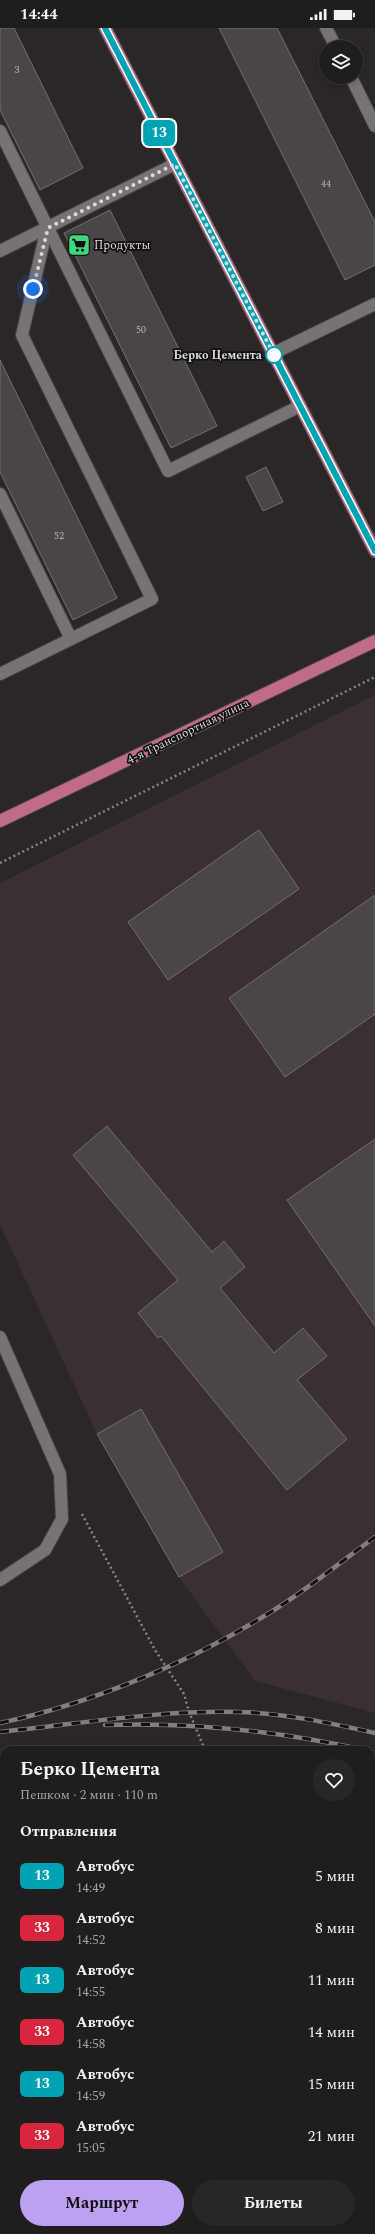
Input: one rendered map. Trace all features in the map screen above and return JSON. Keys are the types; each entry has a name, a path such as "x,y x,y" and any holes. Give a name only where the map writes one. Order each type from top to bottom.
{"main road":[{"path":"105,28 375,551"},
{"name":"4-я Транспортная улица","path":"0,821 375,641"}],"street":[{"path":"326,28 332,40"},
{"path":"354,84 375,126"},
{"path":"0,132 168,471 300,406"},
{"path":"0,251 175,164"},
{"path":"0,674 152,599 22,335 48,228"},
{"path":"274,353 375,304"},
{"path":"0,494 71,639"},
{"path":"0,1337 60,1474 62,1519 45,1550 0,1580"}],"path":[{"path":"0,863 375,677"},
{"path":"78,1507 156,1650 184,1694 189,1712 203,1746"}],"shaded area":[{"path":"375,695 375,1713 255,1681 179,1577 97,1434 0,1225 0,883"}],"building":[{"path":"0,28 14,28 83,168 40,190 0,110"},
{"path":"219,28 277,28 375,222 375,265 345,280"},
{"path":"110,210 217,426 171,448 64,233"},
{"path":"0,360 117,598 73,620 0,472"},
{"path":"266,467 283,502 263,511 246,477"},
{"path":"259,830 299,889 168,980 128,922"},
{"path":"375,895 375,1014 285,1077 229,998"},
{"path":"107,1126 212,1252 224,1241 245,1267 220,1288 274,1353 303,1328 327,1356 297,1380 347,1439 287,1490 161,1336 158,1338 138,1313 178,1280 73,1155"},
{"path":"375,1139 375,1326 287,1200"},
{"path":"141,1409 223,1552 179,1577 97,1434"}],"railway":[{"path":"0,1723 71,1704 107,1692 176,1663 243,1629 287,1602 375,1537"},
{"path":"0,1732 148,1715 238,1712 290,1716 375,1733"},
{"path":"105,1725 138,1724 235,1729 346,1746"}],"bus line":[{"name":"13","path":"105,28 375,551"}],"place":[{"name":"Продукты","path":"79,245"},
{"name":"Берко Цемента","path":"274,355"}],"route":[{"path":"33,289 48,228 175,164 274,355"}]}
